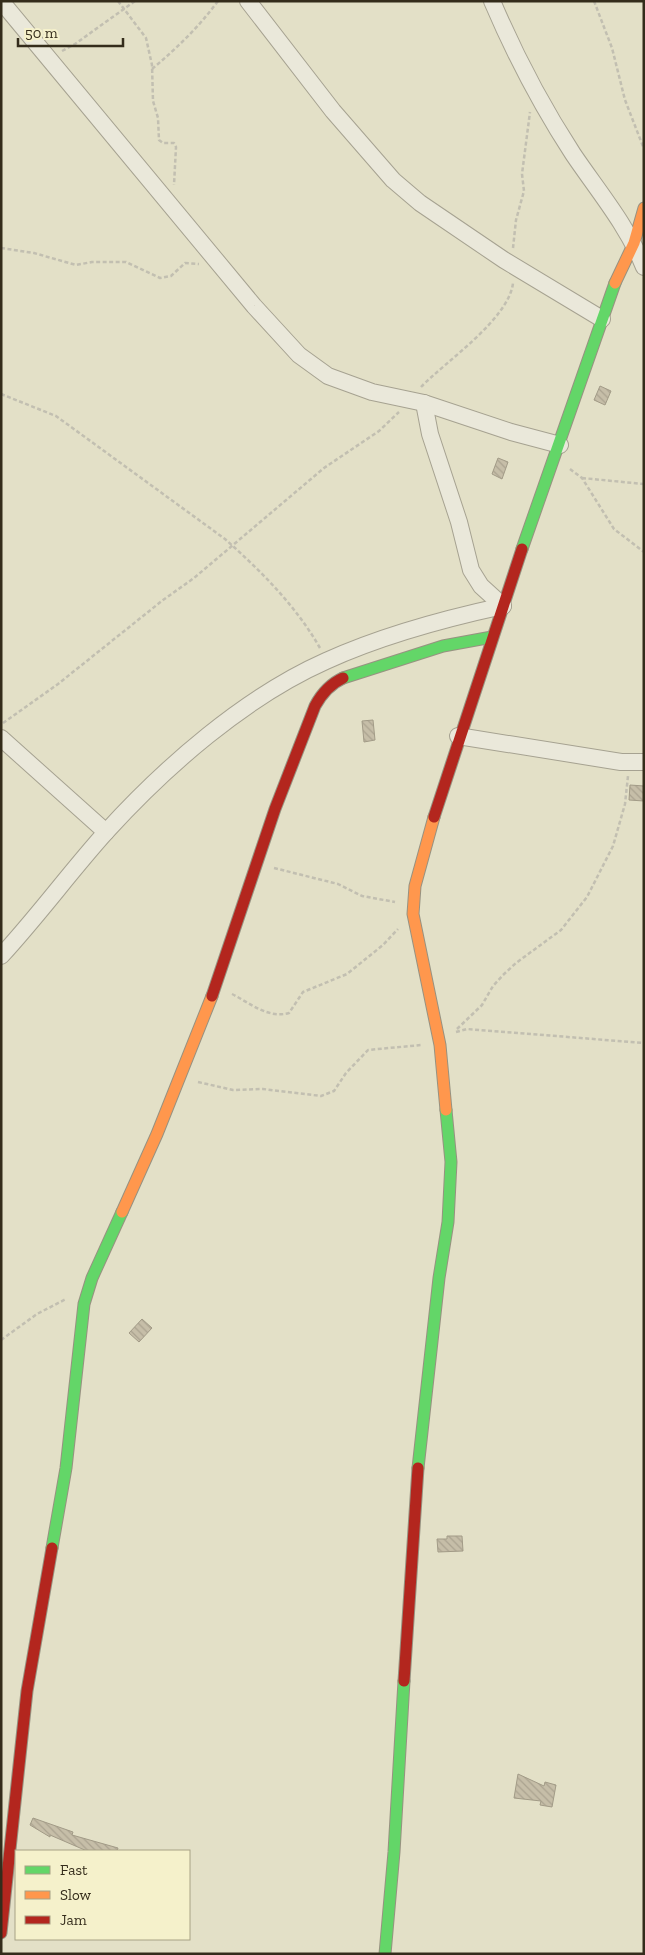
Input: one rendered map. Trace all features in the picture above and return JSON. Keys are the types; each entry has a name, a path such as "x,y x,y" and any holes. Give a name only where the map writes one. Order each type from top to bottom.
{"street":[{"path":"1,1 7,21 47,58 223,269 298,355 328,376 372,392 416,402 511,432 558,451"},
{"path":"248,1 328,104 393,180 420,203 511,264 602,319"},
{"path":"492,1 523,71 547,113 638,237 644,267"},
{"path":"385,1954 394,1852 414,1507 437,1297 448,1222 451,1162 440,1045 414,910 415,886 458,736 542,488 558,451 602,319 619,273 638,237 644,208"},
{"path":"416,402 430,434 459,522 471,570 478,582 503,606"},
{"path":"2,954 106,832 169,769 232,718 265,695 326,661 409,629 454,616 503,606"},
{"path":"1,1933 27,1691 66,1468 86,1292 153,1143 216,987 297,746 322,694 334,682 388,662 443,646 492,637"},
{"path":"458,736 636,762"},
{"path":"1,738 106,832"}],"path":[{"path":"118,1 146,38 152,68 153,102 158,118 158,134 161,142 175,145 174,184 178,190"},
{"path":"47,58 75,44 135,1"},
{"path":"152,68 184,42 202,23 218,1"},
{"path":"594,1 612,48 626,100 644,149"},
{"path":"1,724 78,668 162,600 194,578 324,468 379,431 416,402 477,338 512,292 513,277 511,264 516,220 524,191 522,174 530,110"},
{"path":"1,248 34,253 76,265 92,262 126,262 160,278 171,276 185,263 191,262 223,269"},
{"path":"1,394 56,416 232,546 251,562 304,624 326,661"},
{"path":"558,451 582,478 614,529 644,552"},
{"path":"582,478 644,484"},
{"path":"636,762 613,846 587,897 561,930 516,962 503,975 493,986 482,1005 453,1033 467,1029 644,1043"},
{"path":"216,987 266,1013 278,1016 288,1013 303,992 347,974 383,945 414,910 362,896 338,884 258,863"},
{"path":"180,1077 233,1090 263,1089 321,1096 334,1090 346,1073 368,1050 440,1045"},
{"path":"1,1340 37,1314 63,1300 86,1292"}],"building":[{"path":"600,386 611,391 605,405 594,400"},
{"path":"498,458 508,462 502,479 492,474"},
{"path":"373,720 375,740 364,742 362,721"},
{"path":"630,785 644,786 644,801 629,800"},
{"path":"142,1319 152,1328 139,1342 129,1333"},
{"path":"447,1536 462,1536 463,1551 438,1552 437,1539 447,1539"},
{"path":"518,1774 544,1786 545,1782 556,1785 552,1807 540,1805 541,1801 514,1798"},
{"path":"33,1818 73,1832 72,1835 118,1848 117,1850 85,1850 50,1835 50,1837 30,1825"}],"traffic: fast":[{"path":"522,549 615,283"},
{"path":"343,678 443,646 492,637"},
{"path":"418,1468 439,1278 448,1222 451,1162 446,1110"},
{"path":"52,1548 66,1468 84,1304 92,1278 122,1212"},
{"path":"385,1954 394,1852 404,1681"}],"traffic: slow":[{"path":"615,283 634,243 644,208"},
{"path":"434,817 415,886 413,914 440,1045 446,1110"},
{"path":"122,1212 157,1134 212,996"}],"traffic: jam":[{"path":"434,817 522,549"},
{"path":"212,996 275,809 315,706 327,689 343,678"},
{"path":"404,1681 418,1468"},
{"path":"1,1933 27,1691 52,1548"}]}
